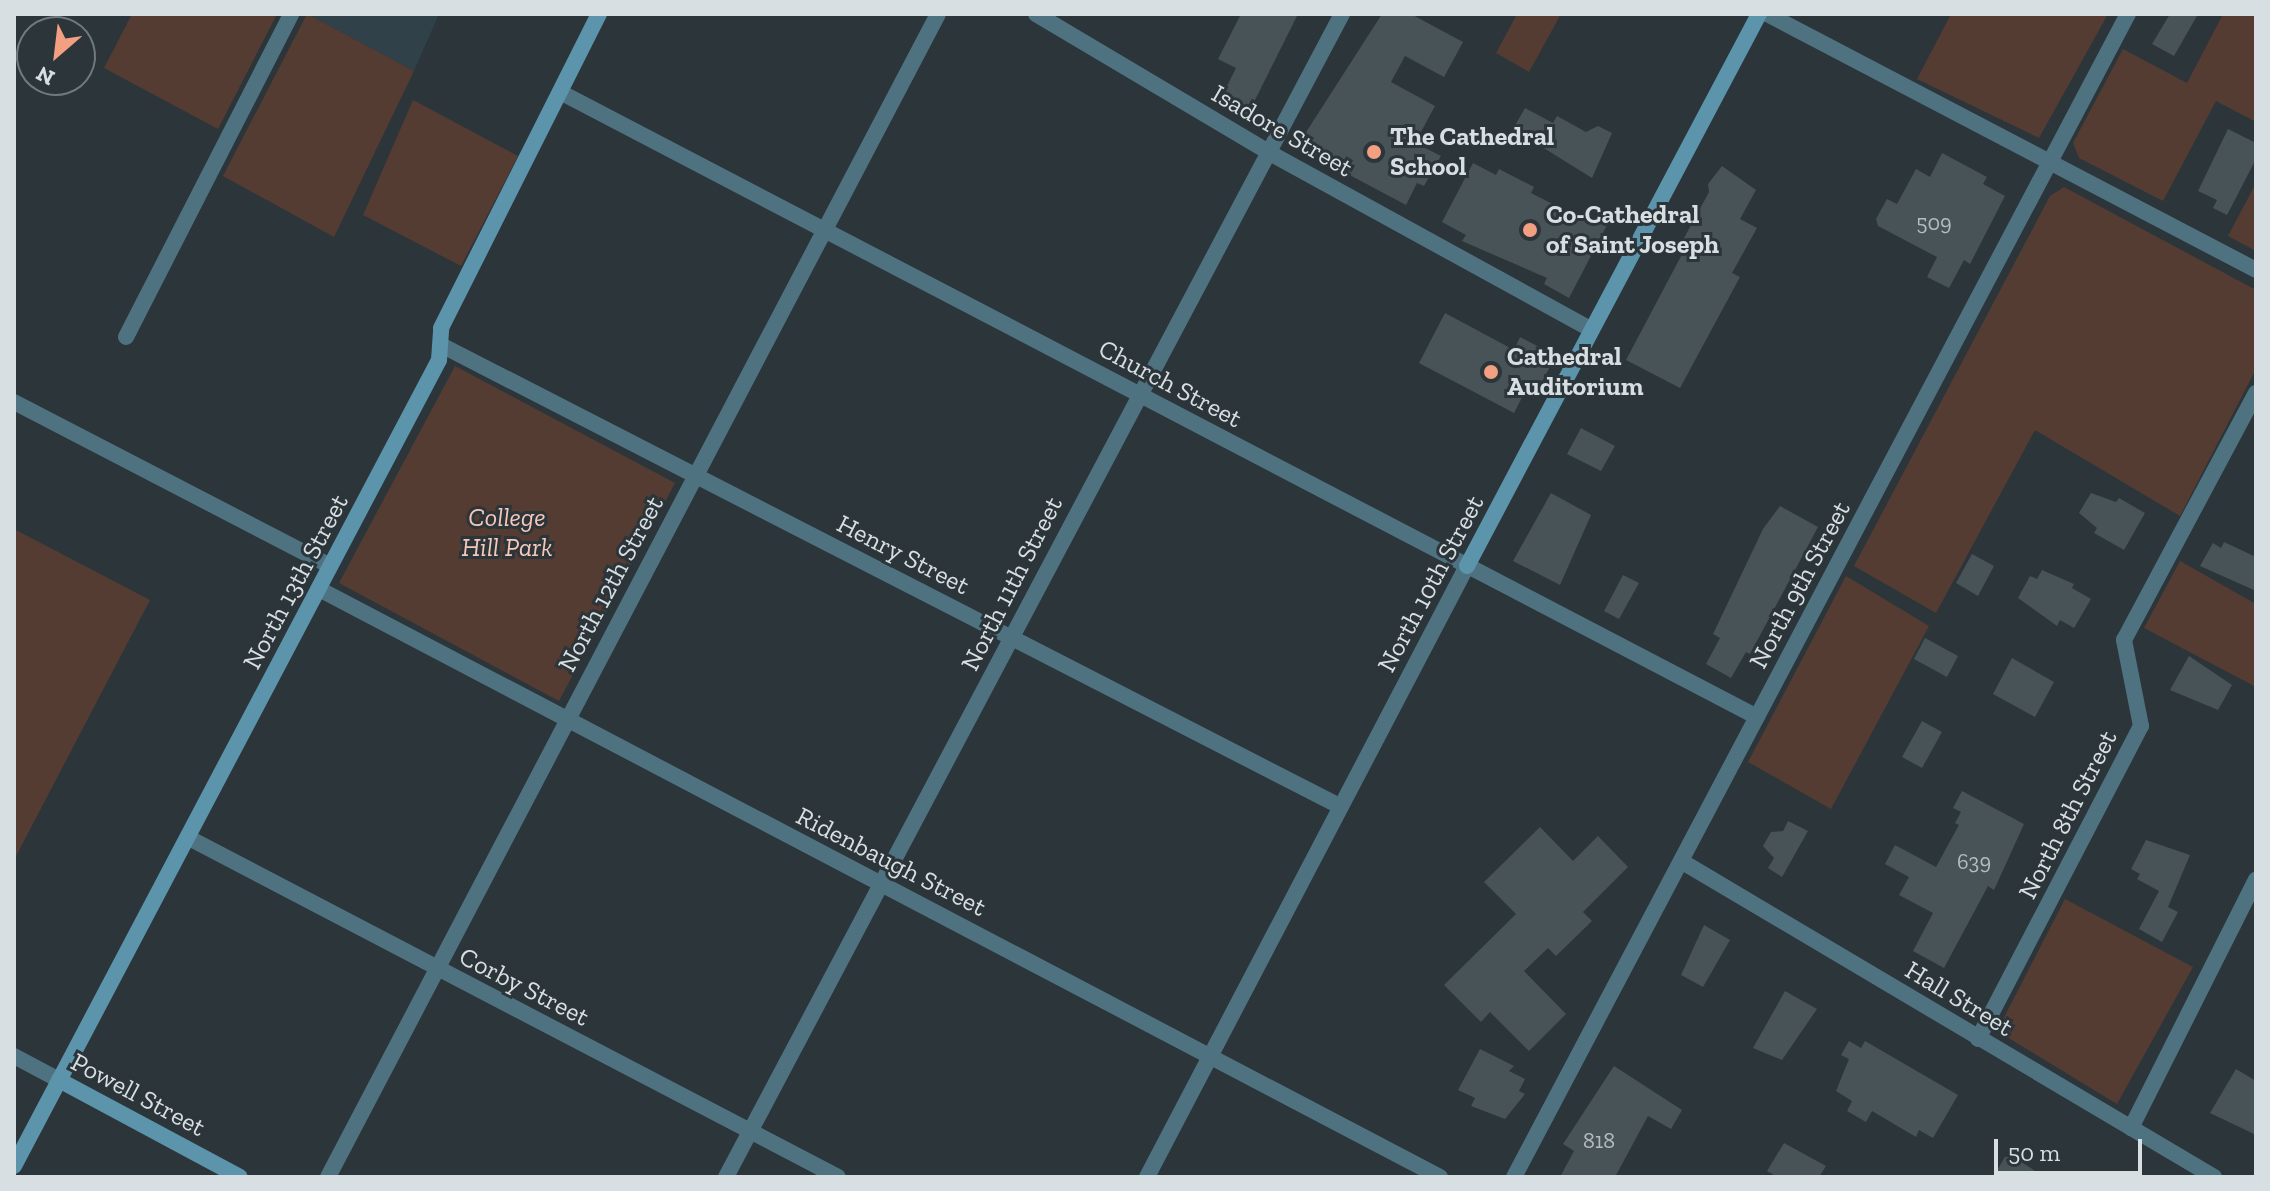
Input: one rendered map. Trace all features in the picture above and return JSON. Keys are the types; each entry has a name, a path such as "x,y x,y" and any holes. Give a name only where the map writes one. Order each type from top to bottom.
{"street":[{"path":"126,337 291,14"},
{"name":"North 13th Street","path":"14,1166 189,838 443,346 441,328 562,93 599,14"},
{"name":"North 12th Street","path":"328,1177 938,14"},
{"name":"Isadore Street","path":"1036,14 1270,153 1592,330"},
{"name":"North 11th Street","path":"726,1177 883,885 1138,394 1342,14"},
{"name":"North 10th Street","path":"1147,1177 1759,14"},
{"path":"1767,14 2256,270"},
{"name":"North 9th Street","path":"1514,1177 2128,14"},
{"name":"Church Street","path":"562,93 1757,717"},
{"name":"Henry Street","path":"443,346 1341,807"},
{"name":"North 8th Street","path":"1978,1039 2141,726 2124,640 2256,393"},
{"path":"14,402 330,566"},
{"name":"Ridenbaugh Street","path":"319,589 1211,1054 1440,1177"},
{"name":"Corby Street","path":"189,838 838,1177"},
{"name":"Hall Street","path":"1681,861 2214,1177"},
{"path":"2131,1128 2256,880"},
{"name":"Powell Street","path":"14,1056 240,1177"}],"shaded area":[{"path":"307,14 439,14 414,71"}],"green space":[{"path":"132,14 277,14 218,129 104,68"},
{"path":"307,14 414,71 334,237 223,176"},
{"path":"1517,14 1561,14 1529,72 1496,53"},
{"path":"1951,14 2108,14 2039,138 1917,79"},
{"path":"2223,14 2256,14 2256,122 2216,101 2163,201 2079,158 2073,143 2123,49 2187,83"},
{"path":"413,100 518,156 461,266 363,215"},
{"path":"2256,183 2256,251 2228,236"},
{"path":"2064,187 2256,290 2256,369 2180,516 2035,430 1936,613 1854,566 2050,196"},
{"name":"College Hill Park","path":"455,366 675,483 559,701 339,583"},
{"path":"14,529 150,600 14,860"},
{"path":"2180,561 2256,604 2256,687 2144,628"},
{"path":"1846,576 1929,626 1831,809 1748,762"},
{"path":"2065,899 2193,967 2117,1104 1997,1031"}],"building":[{"path":"1241,14 1298,14 1247,116 1219,102 1236,68 1218,59"},
{"path":"1382,14 1411,14 1463,42 1444,77 1405,56 1391,82 1435,106 1415,143 1441,156 1424,186 1417,183 1406,205 1314,156 1316,148 1301,140"},
{"path":"2170,14 2198,14 2174,56 2152,44"},
{"path":"1525,108 1553,123 1557,116 1586,132 1598,126 1612,133 1592,178 1513,129"},
{"path":"2228,129 2256,143 2256,159 2227,215 2213,208 2217,200 2198,191"},
{"path":"1942,153 1987,177 1983,184 2005,196 1970,264 1964,260 1949,288 1927,277 1937,257 1878,226 1876,219 1887,199 1897,204 1916,169 1930,177"},
{"name":"Co-Cathedral of Saint Joseph","path":"1473,163 1496,175 1499,169 1534,187 1531,193 1580,218 1583,213 1607,225 1569,298 1544,284 1547,278 1462,241 1466,235 1442,222"},
{"path":"1722,166 1756,190 1740,219 1757,228 1732,273 1740,277 1680,388 1626,360 1688,243 1683,240 1709,192 1708,184"},
{"name":"Cathedral Auditorium","path":"1445,313 1514,350 1520,337 1556,356 1540,385 1531,380 1514,413 1419,363"},
{"path":"1581,428 1615,446 1601,471 1567,454"},
{"path":"1551,493 1591,515 1560,585 1513,561"},
{"path":"2091,493 2116,502 2119,498 2145,513 2124,550 2094,533 2097,528 2079,513"},
{"path":"1780,506 1818,527 1750,654 1746,652 1731,678 1706,664 1720,638 1713,634 1763,529"},
{"path":"2224,542 2256,557 2256,591 2200,566 2213,543 2221,548"},
{"path":"1972,554 1994,566 1978,596 1956,583"},
{"path":"2042,570 2074,584 2072,588 2091,599 2074,628 2060,620 2057,626 2018,598 2030,576 2037,579"},
{"path":"1623,575 1639,583 1619,619 1604,611"},
{"path":"1925,638 1958,656 1947,677 1914,659"},
{"path":"2189,656 2232,685 2218,710 2170,690"},
{"path":"2012,658 2054,682 2035,717 1993,694"},
{"path":"1922,721 1942,732 1922,768 1902,757"},
{"path":"1962,791 2024,824 1994,890 1988,886 1944,968 1913,951 1933,913 1899,895 1909,877 1885,864 1895,845 1936,867 1959,825 1955,823 1961,812 1953,808"},
{"path":"1788,821 1808,831 1782,877 1768,868 1774,858 1763,846 1771,832 1783,831"},
{"path":"1540,827 1573,861 1598,836 1628,867 1583,912 1592,921 1556,956 1548,948 1524,971 1566,1014 1529,1051 1490,1012 1481,1022 1444,985 1516,914 1484,882"},
{"path":"2146,840 2190,855 2168,907 2178,912 2162,942 2139,929 2159,891 2137,879 2140,874 2131,869"},
{"path":"1704,925 1730,940 1703,987 1681,975"},
{"path":"1785,991 1817,1009 1782,1060 1753,1048"},
{"path":"1849,1041 1861,1048 1865,1041 1958,1095 1933,1138 1919,1130 1916,1137 1872,1111 1866,1122 1847,1111 1852,1101 1836,1091 1849,1059 1841,1055"},
{"path":"1480,1049 1514,1066 1509,1071 1525,1079 1519,1091 1525,1094 1505,1119 1471,1106 1475,1098 1458,1090"},
{"path":"1614,1066 1682,1110 1671,1129 1648,1116 1615,1177 1560,1177 1574,1151 1563,1144"},
{"path":"2236,1069 2256,1081 2256,1135 2210,1113"},
{"path":"1784,1143 1826,1166 1819,1177 1777,1177 1767,1171"},
{"path":"2005,1157 2014,1157 2044,1177 1993,1177"}],"place":[{"name":"The Cathedral School","path":"1374,152"},
{"name":"Co-Cathedral of Saint Joseph","path":"1530,230"},
{"name":"Cathedral Auditorium","path":"1491,372"}]}
